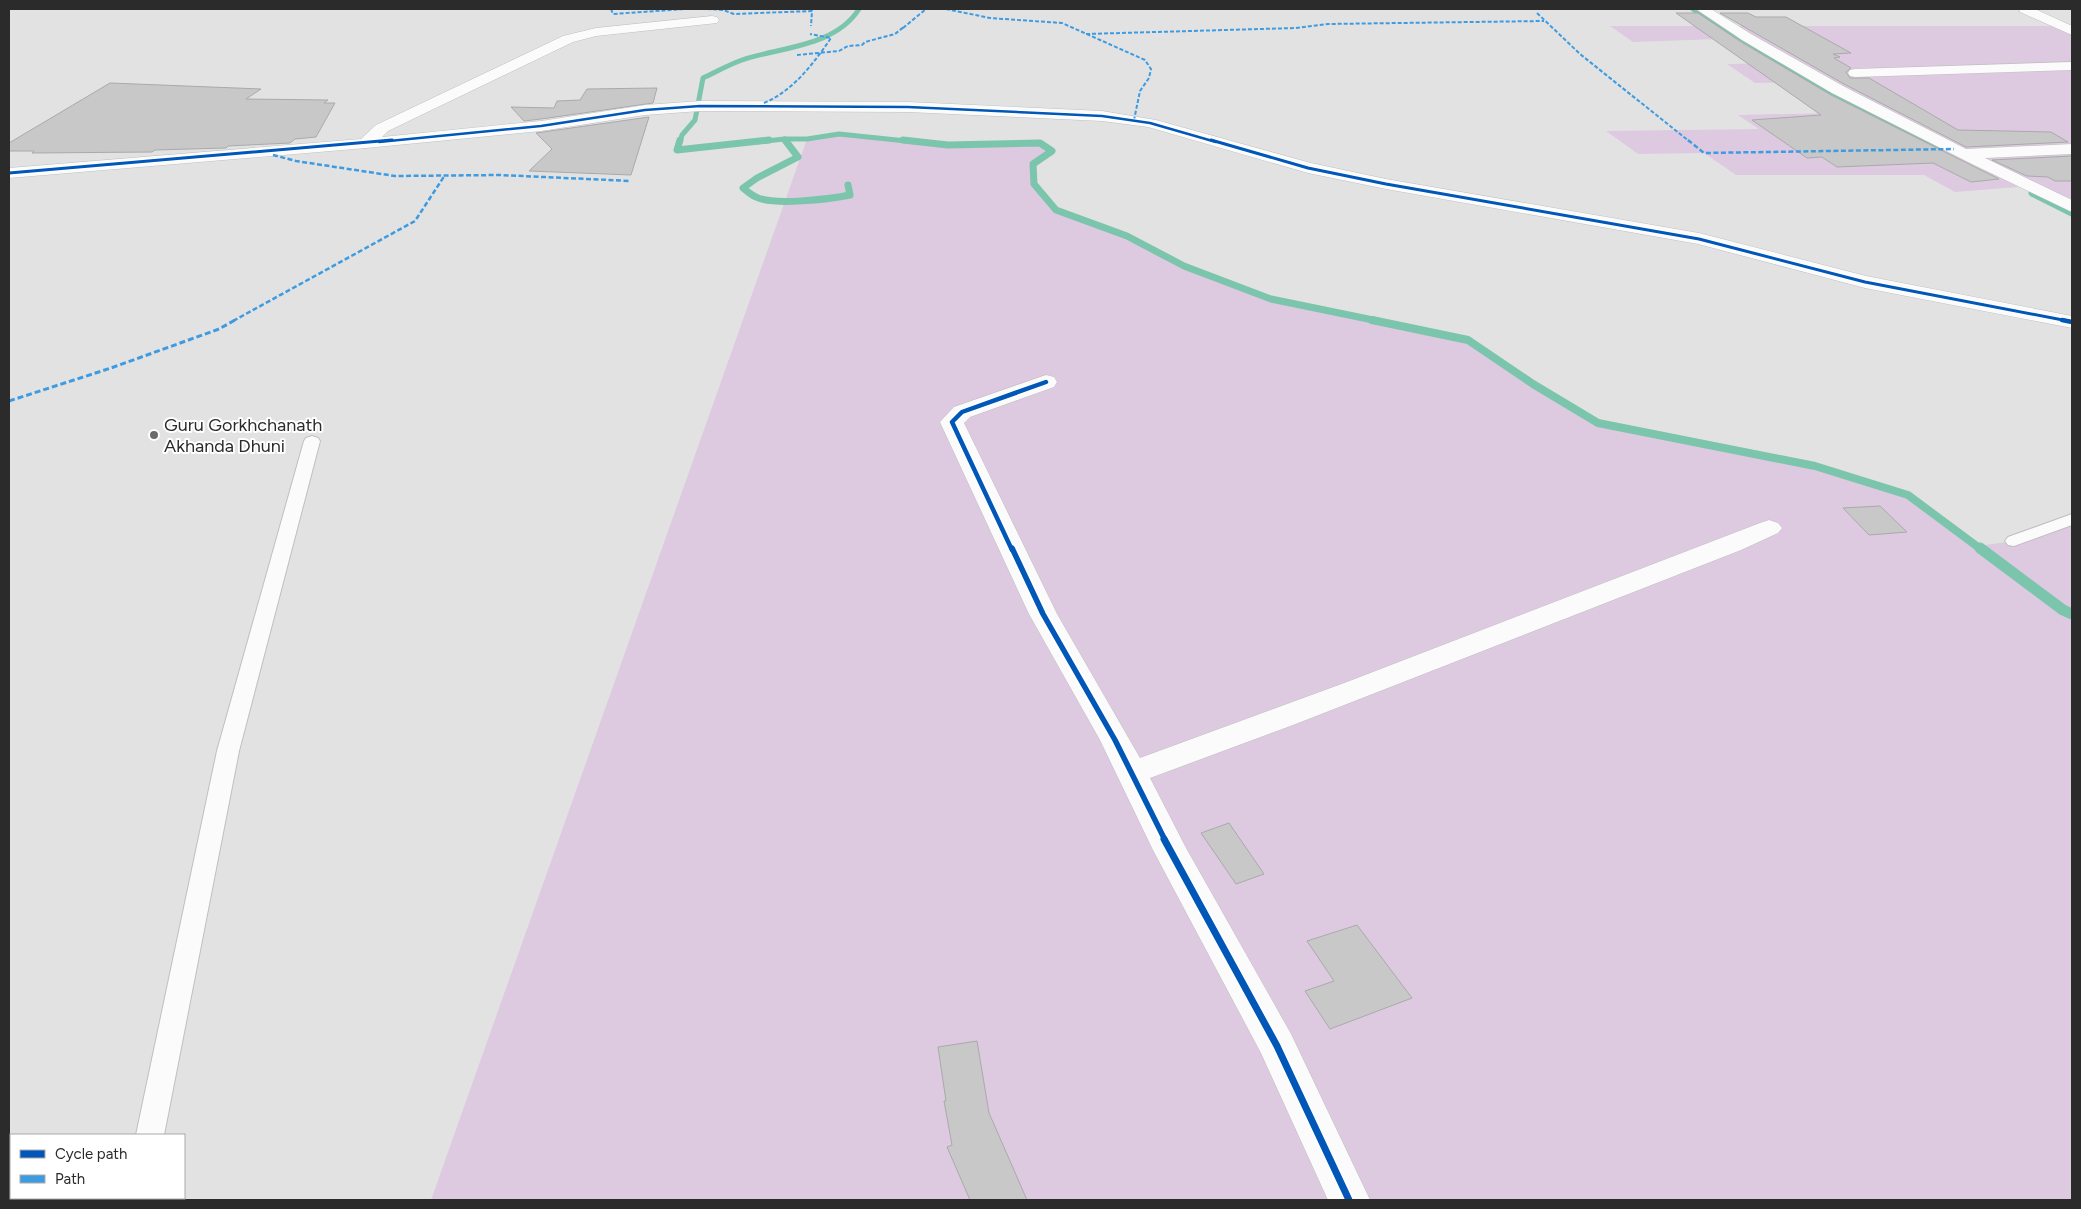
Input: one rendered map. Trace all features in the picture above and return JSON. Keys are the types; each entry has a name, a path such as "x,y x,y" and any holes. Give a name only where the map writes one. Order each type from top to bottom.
{"street":[{"path":"1702,9 1820,82 2072,207"},
{"path":"2025,9 2072,31"},
{"path":"366,143 382,128 568,39 596,32 712,20"},
{"path":"1856,73 2072,66"},
{"path":"9,173 366,143 541,126 645,110 726,104 908,107 1119,117 1150,123 1308,168 1386,184 1699,239 1865,282 2072,322"},
{"path":"1965,154 2072,149"},
{"path":"1046,382 962,412 952,422 1043,614 1115,740 1170,850 1277,1046 1349,1200"},
{"path":"1131,773 1226,740 1371,685 1732,544 1768,528"}],"lane":[{"path":"150,1134 228,752 312,440"},
{"path":"2014,541 2072,519"}],"shaded area":[{"path":"1610,26 2060,26 2072,31 2072,207 2030,186 1955,192 1924,175 1736,175 1704,153 1638,154 1606,131 1759,129 1738,115 1879,112 1820,82 1755,83 1727,64 1787,63 1746,38 1633,42"},
{"path":"839,134 948,145 1040,143 1052,151 1033,164 1034,184 1056,210 1127,236 1184,266 1271,299 1468,340 1533,384 1598,423 1815,466 1908,495 1978,546 2014,541 2072,519 2072,1200 431,1200 807,139"}],"building":[{"path":"1676,13 1698,13 1741,42 1831,95 1999,179 1971,182 1933,163 1837,167 1822,157 1807,158 1752,120 1821,115"},
{"path":"1720,13 1748,13 1756,17 1786,17 1851,53 1833,54 1840,57 1834,58 1851,68 1846,72 1850,78 1869,78 1958,130 2051,132 2068,142 1966,147 1844,84"},
{"path":"110,83 261,89 246,99 328,100 324,103 335,103 316,137 295,139 290,143 228,146 226,148 155,150 152,152 32,153 34,151 9,151 9,143"},
{"path":"657,88 653,103 541,119 524,121 511,107 554,108 557,101 580,100 587,89"},
{"path":"649,117 631,175 529,171 552,149 536,133"},
{"path":"2072,156 2072,181 2055,181 2048,177 2027,176 1992,160"},
{"path":"1880,506 1907,532 1869,535 1843,508"},
{"path":"1229,823 1264,874 1236,884 1201,833"},
{"path":"1357,925 1412,998 1330,1029 1305,991 1334,981 1307,941"},
{"path":"977,1041 989,1113 1027,1200 970,1200 947,1147 952,1145 944,1101 946,1101 938,1047"}],"waterway":[{"path":"680,142 682,135 695,120 703,78 742,60 806,44 821,38 849,22 859,9"},
{"path":"1693,9 1815,84 1929,142"},
{"path":"784,139 807,139 839,134 916,142"},
{"path":"757,142 784,139"},
{"path":"680,140 677,150 769,140"},
{"path":"785,140 798,157 757,178 743,188 764,200 788,201 816,200 850,195 848,185"},
{"path":"903,140 948,145 1040,143 1052,151 1033,164 1034,184 1056,210 1127,236 1184,266 1271,299 1378,321"},
{"path":"1926,140 1937,146"},
{"path":"2032,193 2072,213"},
{"path":"1372,320 1468,340 1533,384 1598,423 1815,466 1908,495 1982,550"},
{"path":"1980,548 2063,610 2072,614"}],"marked path":[{"path":"592,9 601,9"},
{"path":"611,9 613,14 685,9"},
{"path":"707,9 723,10 734,14 812,11 811,26"},
{"path":"903,28 926,9"},
{"path":"946,9 990,18 1062,23 1145,60 1151,69 1149,78 1140,91 1134,120"},
{"path":"1537,13 1580,54 1704,153 1954,149"},
{"path":"1086,34 1295,28 1328,24 1544,21"},
{"path":"797,55 839,51 848,46 862,45 865,42 895,34 905,26"},
{"path":"764,103 772,100 791,85 810,65 831,38 810,34"},
{"path":"273,155 296,161 395,176 500,175 631,181"},
{"path":"9,401 111,368 219,329 415,221 445,175"}],"cycle path":[{"path":"9,173 366,143 541,126 645,110 700,106 908,107 1102,116 1150,123 1308,168 1386,184 1699,239 1865,282 2072,322"},
{"path":"1046,382 962,412 952,422 1043,614 1115,740 1170,850 1277,1046 1349,1200"}],"place":[{"name":"Guru Gorkhchanath Akhanda Dhuni","path":"154,435"}]}
